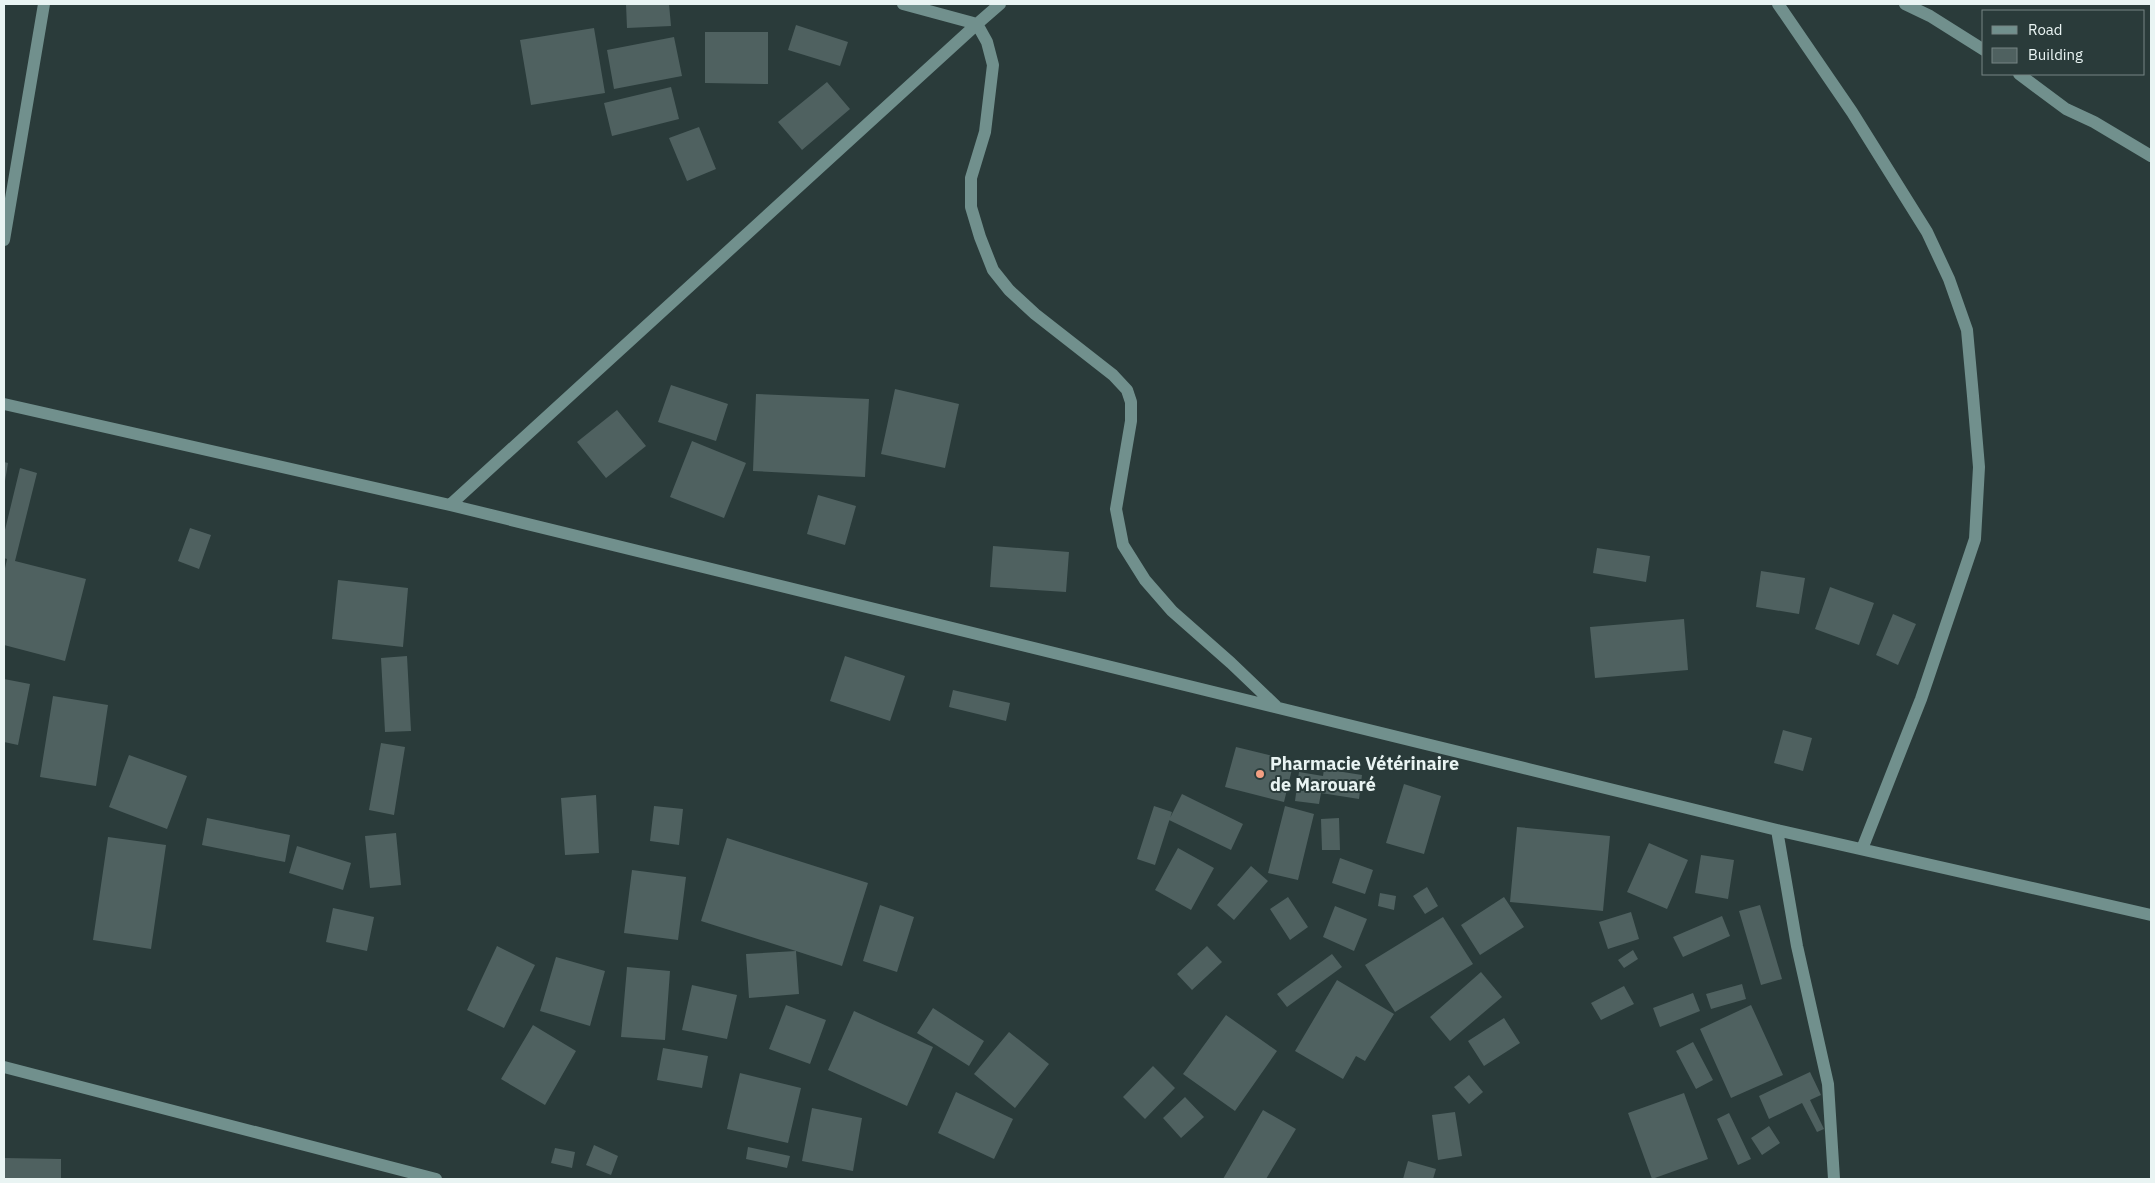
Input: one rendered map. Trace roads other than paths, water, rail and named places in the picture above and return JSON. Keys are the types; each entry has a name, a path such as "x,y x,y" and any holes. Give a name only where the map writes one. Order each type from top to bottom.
{"street":[{"path":"4,240 44,4"},
{"path":"903,4 977,24 987,42 993,65 984,132 971,178 971,207 980,237 994,270 1010,290 1035,314 1113,375 1127,390 1131,402 1131,421 1116,509 1123,545 1144,580 1172,611 1276,706"},
{"path":"450,505 1000,4"},
{"path":"1778,4 1852,112 1927,232 1949,280 1966,330 1972,387 1979,467 1976,539 1921,698 1862,849"},
{"path":"1904,4 1930,16 1982,49"},
{"path":"2020,75 2066,109 2094,122 2151,156"},
{"path":"4,404 450,505 1777,830 2151,915"},
{"path":"1777,830 1797,946 1828,1084 1834,1179"},
{"path":"4,1067 436,1179"}],"place":[{"name":"Pharmacie Vétérinaire de Marouaré","path":"1260,774"}]}
